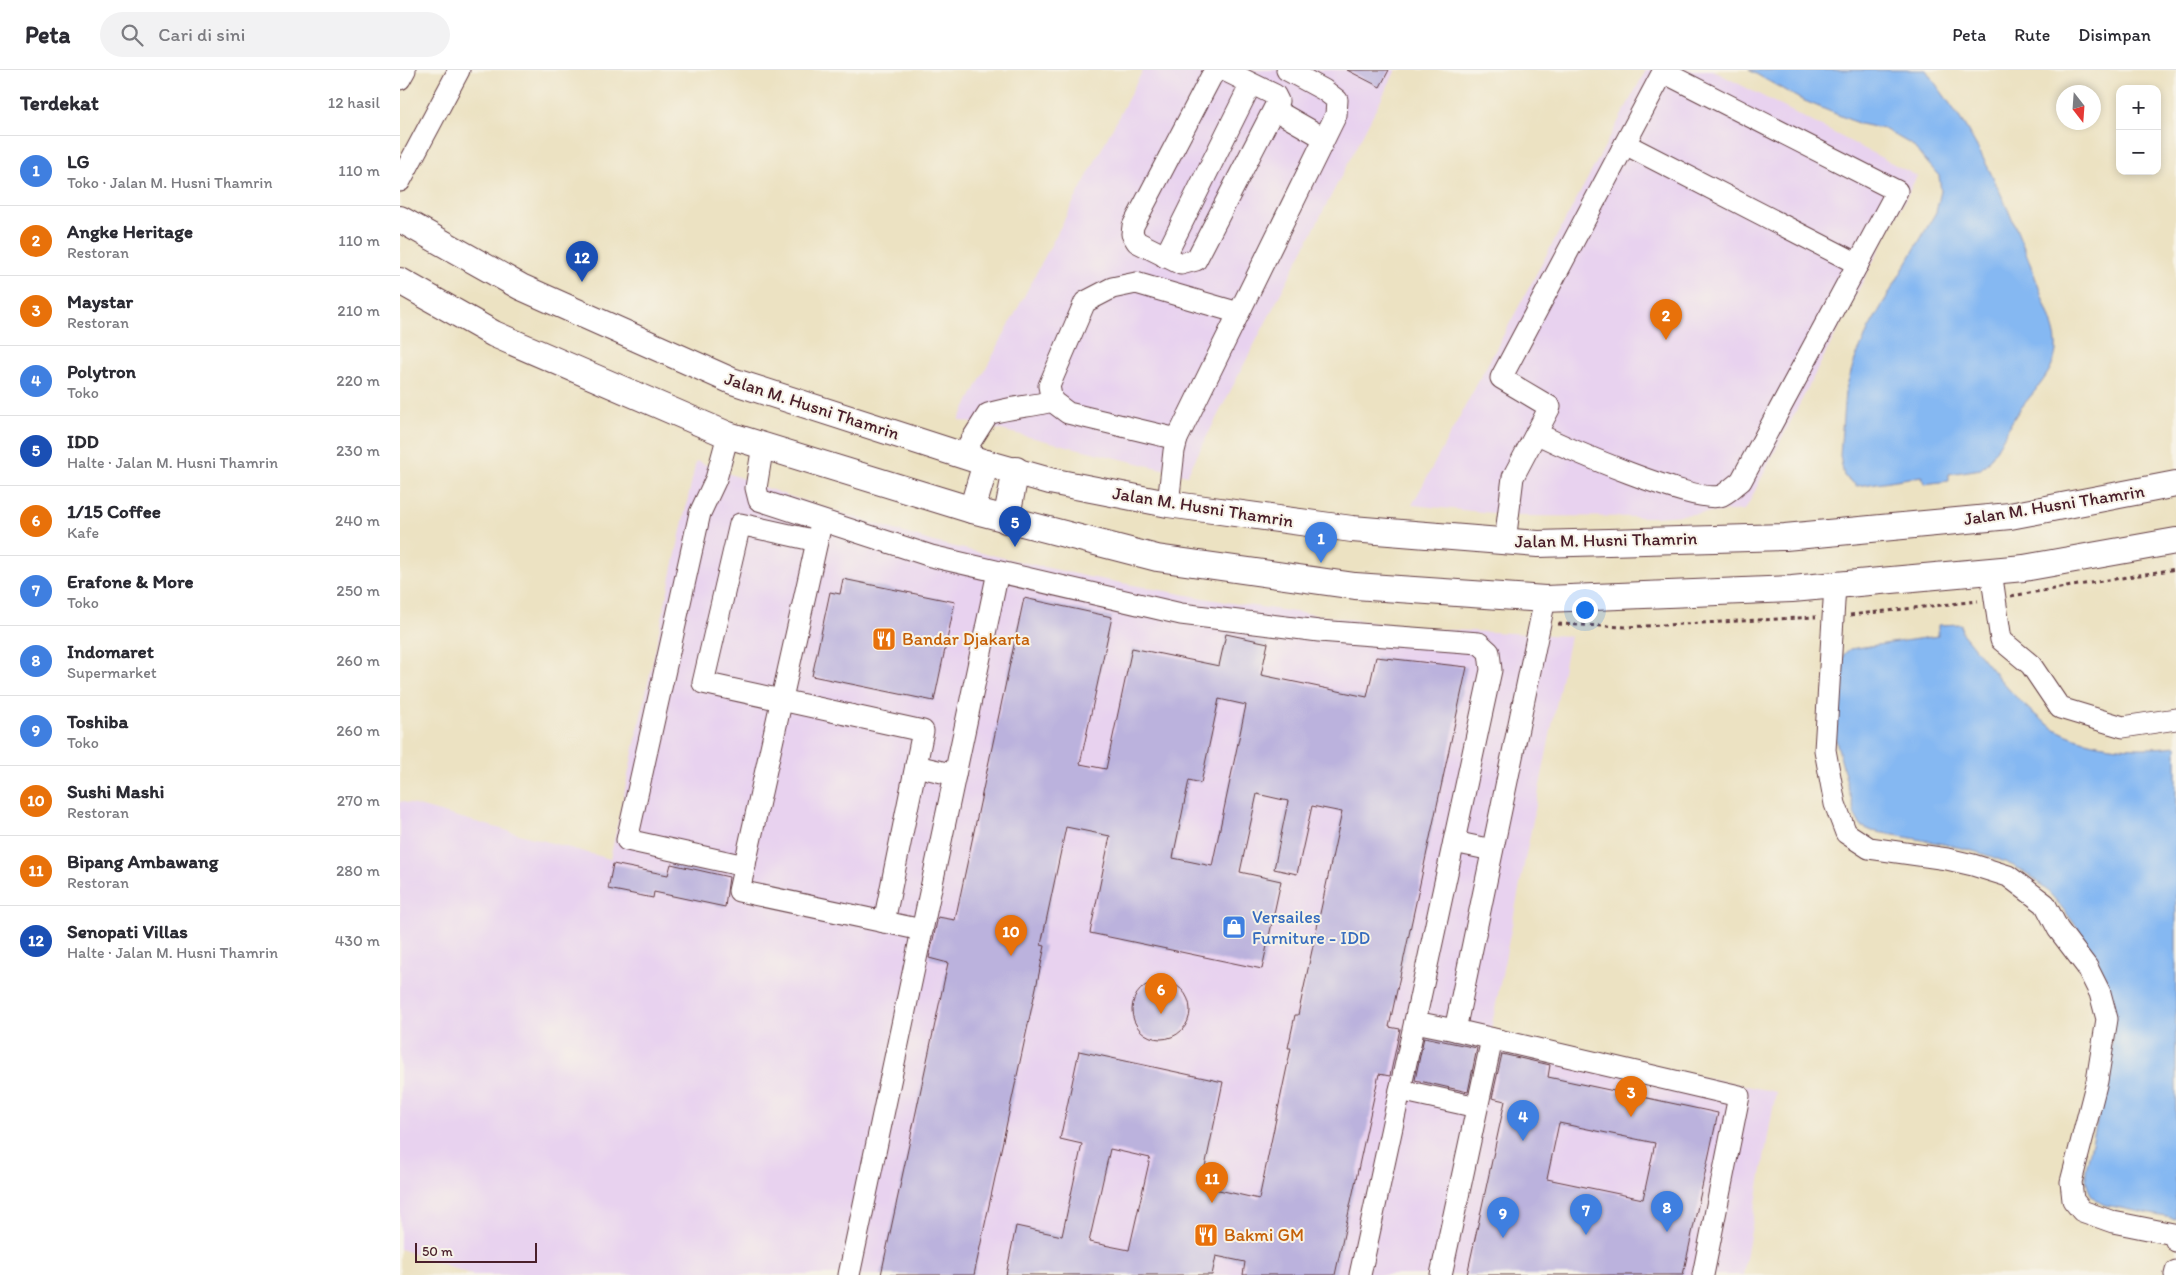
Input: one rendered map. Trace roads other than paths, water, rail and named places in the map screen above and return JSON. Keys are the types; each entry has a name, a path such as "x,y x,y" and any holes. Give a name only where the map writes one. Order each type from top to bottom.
{"main road":[{"name":"Jalan M. Husni Thamrin","path":"400,219 521,287 732,381 986,463 1050,481 1168,504 1352,529 1538,544 1785,537 2010,516 2176,484"},
{"path":"400,281 494,334 728,435 1006,520 1157,558 1542,611 2024,568 2176,541"},
{"path":"972,510 986,463"},
{"path":"1006,520 1016,470"}],"street":[{"path":"400,79 405,70"},
{"path":"400,181 459,70"},
{"path":"1224,70 1251,84 1275,95 1278,101 1196,260 1182,264 1137,242 1132,234 1133,226 1211,77 1216,71 1224,70"},
{"path":"1168,504 1177,439 1336,114 1337,100 1324,90 1287,70"},
{"path":"1505,542 1513,477 1536,433 1550,407 1501,378 1663,72 1897,191 1742,481 1719,496 1690,494 1569,449 1536,433"},
{"path":"1165,257 1251,84"},
{"path":"1275,110 1324,138"},
{"path":"1625,144 1858,264"},
{"path":"1177,439 1068,414 1052,401 1049,386 1085,302 1112,288 1136,283 1239,314"},
{"path":"962,455 988,414 1011,407 1028,408 1052,401"},
{"path":"728,435 716,479 700,513 627,840 744,866"},
{"path":"763,446 756,488 759,500 931,556 1181,614 1319,631 1479,643 1489,652 1491,670 1360,1275"},
{"path":"821,520 739,891 922,930"},
{"path":"817,541 740,524 703,683 923,730 884,922"},
{"path":"1991,571 2001,640 2031,665 2060,708 2123,727 2176,719"},
{"path":"849,1275 998,572"},
{"path":"1835,585 1825,750 1835,804 1846,833 1869,848 1947,859 2008,876 2045,904 2058,929 2087,968 2100,993 2108,1019 2097,1082 2071,1182 2073,1200 2082,1211 2113,1222 2172,1234 2176,1241"},
{"path":"1455,1030 1542,611"},
{"path":"916,766 955,775"},
{"path":"1454,842 1492,850"},
{"path":"1415,1022 1739,1096 1704,1275"},
{"path":"1441,1275 1492,1039"},
{"path":"1400,1090 1477,1107"}],"water":[{"path":"1749,70 1926,70 1956,112 1977,146 2017,230 2052,323 2056,344 2054,360 2050,369 2016,415 1996,450 1981,469 1949,474 1949,481 1924,484 1922,476 1857,486 1844,476 1840,456 1845,392 1854,362 1869,328 1936,212 1941,191 1939,176 1912,145 1884,129 1860,124 1800,99"},
{"path":"1961,624 1962,633 2012,693 2034,714 2060,731 2075,738 2109,746 2144,748 2176,746 2176,1219 2105,1205 2095,1199 2087,1186 2086,1169 2100,1110 2111,1048 2112,1009 2109,989 2098,962 2083,936 2062,907 2037,881 2021,870 2002,861 1959,847 1872,831 1861,826 1855,815 1835,736 1844,654 1850,649 1938,636 1938,625"}],"place":[{"name":"Senopati Villas","path":"582,282"},
{"name":"Angke Heritage","path":"1666,340"},
{"name":"IDD","path":"1015,547"},
{"name":"LG","path":"1321,563"},
{"name":"Bandar Djakarta","path":"884,639"},
{"name":"Versailes Furniture - IDD","path":"1234,927"},
{"name":"Sushi Mashi","path":"1011,956"},
{"name":"1/15 Coffee","path":"1161,1014"},
{"name":"Maystar","path":"1631,1117"},
{"name":"Polytron","path":"1523,1141"},
{"name":"Bipang Ambawang","path":"1212,1203"},
{"name":"Indomaret","path":"1667,1232"},
{"name":"Bakmi GM","path":"1206,1235"},
{"name":"Erafone & More","path":"1586,1235"},
{"name":"Toshiba","path":"1503,1238"}]}
